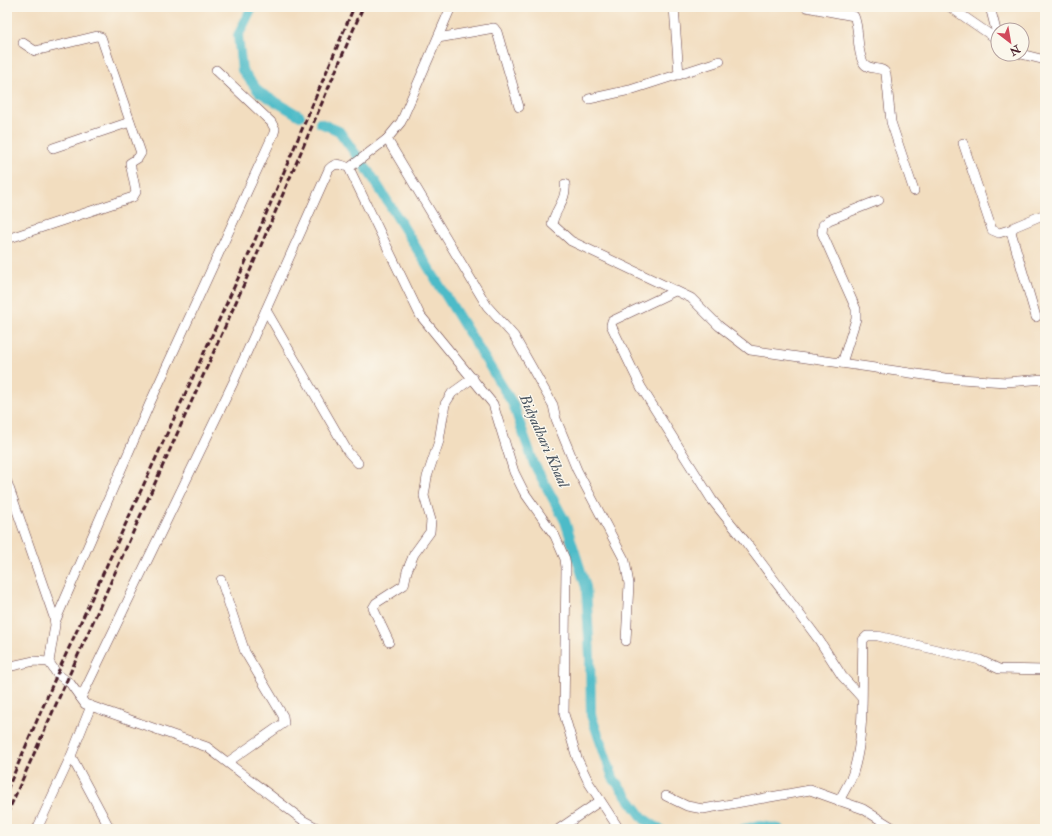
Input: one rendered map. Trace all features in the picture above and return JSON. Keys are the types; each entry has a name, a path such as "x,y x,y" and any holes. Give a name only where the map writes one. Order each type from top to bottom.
{"street":[{"path":"349,168 362,160 388,139 400,122 451,7"},
{"path":"674,7 679,75"},
{"path":"806,7 854,16 862,61 870,68 882,70 886,74 891,122 914,191"},
{"path":"950,7 990,34"},
{"path":"990,7 994,22"},
{"path":"438,38 494,28 497,32 519,107"},
{"path":"7,238 134,197 136,192 130,163 138,158 141,153 101,37 97,36 35,51 23,43"},
{"path":"1030,56 1045,60"},
{"path":"589,99 630,90 720,61"},
{"path":"216,70 271,122 275,129 274,133 150,403 55,622 49,662 58,674 70,683 85,704 207,748 228,762 304,821 319,829"},
{"path":"53,148 130,122"},
{"path":"388,139 487,306 514,336 553,405 556,419 577,470 625,561 629,584 626,641"},
{"path":"963,142 992,230 999,233 1012,229 1045,214"},
{"path":"81,698 233,383 329,169 337,164 349,168 420,315 493,404 514,472 524,492 555,536 565,559 564,714 577,758 589,783 619,829"},
{"path":"565,184 564,199 554,215 552,224 571,241 652,278 691,298 719,326 750,350 960,379 1006,382 1045,379"},
{"path":"842,362 856,319 856,309 822,233 823,225 829,220 879,200"},
{"path":"1012,229 1036,317"},
{"path":"675,291 612,321 611,325 641,387 712,500 745,541 819,640 842,676 861,697"},
{"path":"266,310 348,452 358,463"},
{"path":"388,642 373,608 376,603 404,585 407,571 414,554 430,532 431,520 424,496 427,477 439,441 445,404 452,393 473,378"},
{"path":"7,482 55,622"},
{"path":"221,580 245,652 283,716 284,723 228,762"},
{"path":"840,800 852,773 856,757 861,725 863,640 870,635 980,660 998,669 1045,670"},
{"path":"7,667 34,661 49,662"},
{"path":"37,829 71,756 91,706"},
{"path":"71,756 110,829"},
{"path":"666,796 687,806 703,809 804,790 840,800 863,809 895,829"},
{"path":"559,829 600,800"}],"waterway":[{"name":"Bidyadhari Khaal","path":"252,7 238,36 242,70 259,92 300,116"},
{"name":"Bidyadhari Khaal","path":"320,123 339,131 373,178 513,404 534,464 565,521 586,587 590,656 591,715 613,778 644,819 659,829"},
{"name":"Bidyadhari Khaal","path":"743,829 760,826 779,829"}],"railway":[{"path":"7,790 57,674 246,261 354,7"},
{"path":"7,814 253,264 363,7"}]}
